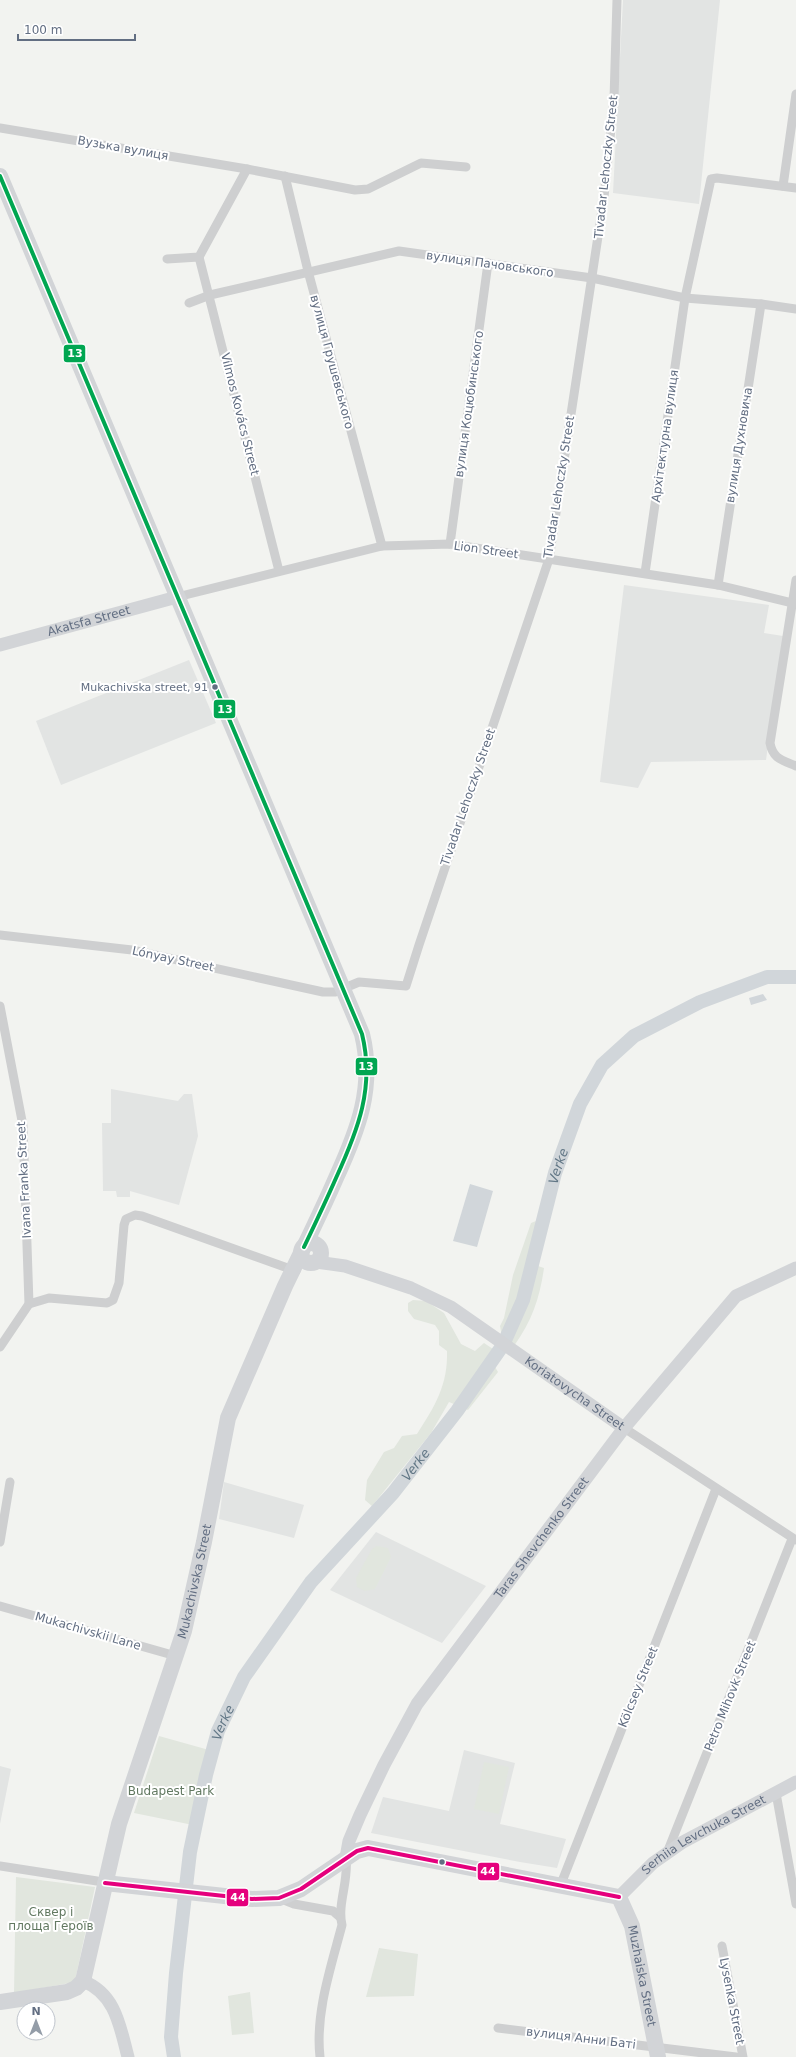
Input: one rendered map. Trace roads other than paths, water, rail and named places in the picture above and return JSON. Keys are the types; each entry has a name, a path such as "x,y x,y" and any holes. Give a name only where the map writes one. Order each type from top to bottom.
{"highway":[{"path":"0,176 362,1034 366,1051 366,1087 357,1130 314,1227 305,1261"},
{"name":"Mukachivska Street","path":"83,1981 101,1882 184,1631 204,1542 228,1418 305,1261"},
{"path":"101,1882 252,1899 279,1898 301,1889 357,1851 368,1848 561,1884 619,1897"},
{"name":"Muzhaiska Street","path":"619,1897 632,1926 657,2052"},
{"path":"0,2002 67,1992 76,1988 83,1981"}],"street":[{"name":"Tivadar Lehoczky Street","path":"343,989 359,982 406,986 418,945 548,559 604,197 614,99 617,0"},
{"path":"796,94 783,186 796,188"},
{"name":"Вузька вулиця","path":"0,128 247,169 355,190 368,188 422,163 466,167"},
{"path":"167,259 199,257 247,169"},
{"name":"вулиця Грушевського","path":"285,176 308,272 382,546"},
{"name":"Архітектурна вулиця","path":"645,573 685,298 711,179 718,178 783,186"},
{"name":"вулиця Пачовського","path":"189,303 210,295 399,251 592,278 685,298 761,304 796,309"},
{"name":"Vilmos Kovács Street","path":"199,257 210,295 279,571"},
{"name":"вулиця Коцюбинського","path":"450,544 488,263"},
{"name":"вулиця Духновича","path":"718,586 761,304"},
{"name":"Lion Street","path":"177,596 382,546 450,544 645,573 718,586 794,604"},
{"path":"796,580 794,604 770,743 772,752 776,757 796,766"},
{"name":"Akatsfa Street","path":"0,645 177,596"},
{"name":"Lónyay Street","path":"0,935 132,950 323,992 335,992 343,989"},
{"name":"Ivana Franka Street","path":"0,1006 23,1126 29,1304"},
{"path":"0,1347 29,1304 49,1298 106,1303 113,1300 119,1282 124,1225 126,1219 135,1216 142,1216 172,1226 305,1261"},
{"name":"Koriatovycha Street","path":"305,1261 345,1266 411,1288 450,1306 624,1428 794,1539"},
{"name":"Taras Shevchenko Street","path":"346,1858 349,1841 360,1815 384,1765 418,1704 624,1428 736,1296 796,1268"},
{"path":"0,1542 10,1482"},
{"name":"Kölcsey Street","path":"561,1884 716,1489"},
{"name":"Petro Mihovk Street","path":"667,1853 794,1539"},
{"name":"Mukachivskii Lane","path":"0,1606 176,1656"},
{"name":"Serhiia Levchuka Street","path":"619,1897 653,1863 683,1842 796,1782"},
{"path":"776,1793 796,1904"},
{"path":"320,2057 318,2043 322,2010 342,1925 340,1917 348,1870 346,1858"},
{"path":"0,1866 101,1882"},
{"path":"279,1898 294,1904 333,1911 340,1917"},
{"name":"Lysenka Street","path":"722,1946 743,2057"},
{"path":"83,1981 95,1986 106,1997 116,2014 128,2057"},
{"name":"вулиця Анни Баті","path":"498,2028 657,2052 736,2057"}],"waterway":[{"name":"Verke","path":"174,2057 171,2037 176,1973 190,1852 206,1775 218,1731 244,1677 311,1582 393,1493 457,1411 503,1345 523,1300 555,1173 580,1104 602,1065 634,1036 700,1002 767,977 796,977"}],"place":[{"name":"Mukachivska street, 91","path":"215,687"}],"park label":[{"name":"Budapest Park","path":"171,1791"},
{"name":"Сквер і площа Героїв","path":"51,1919"}]}
